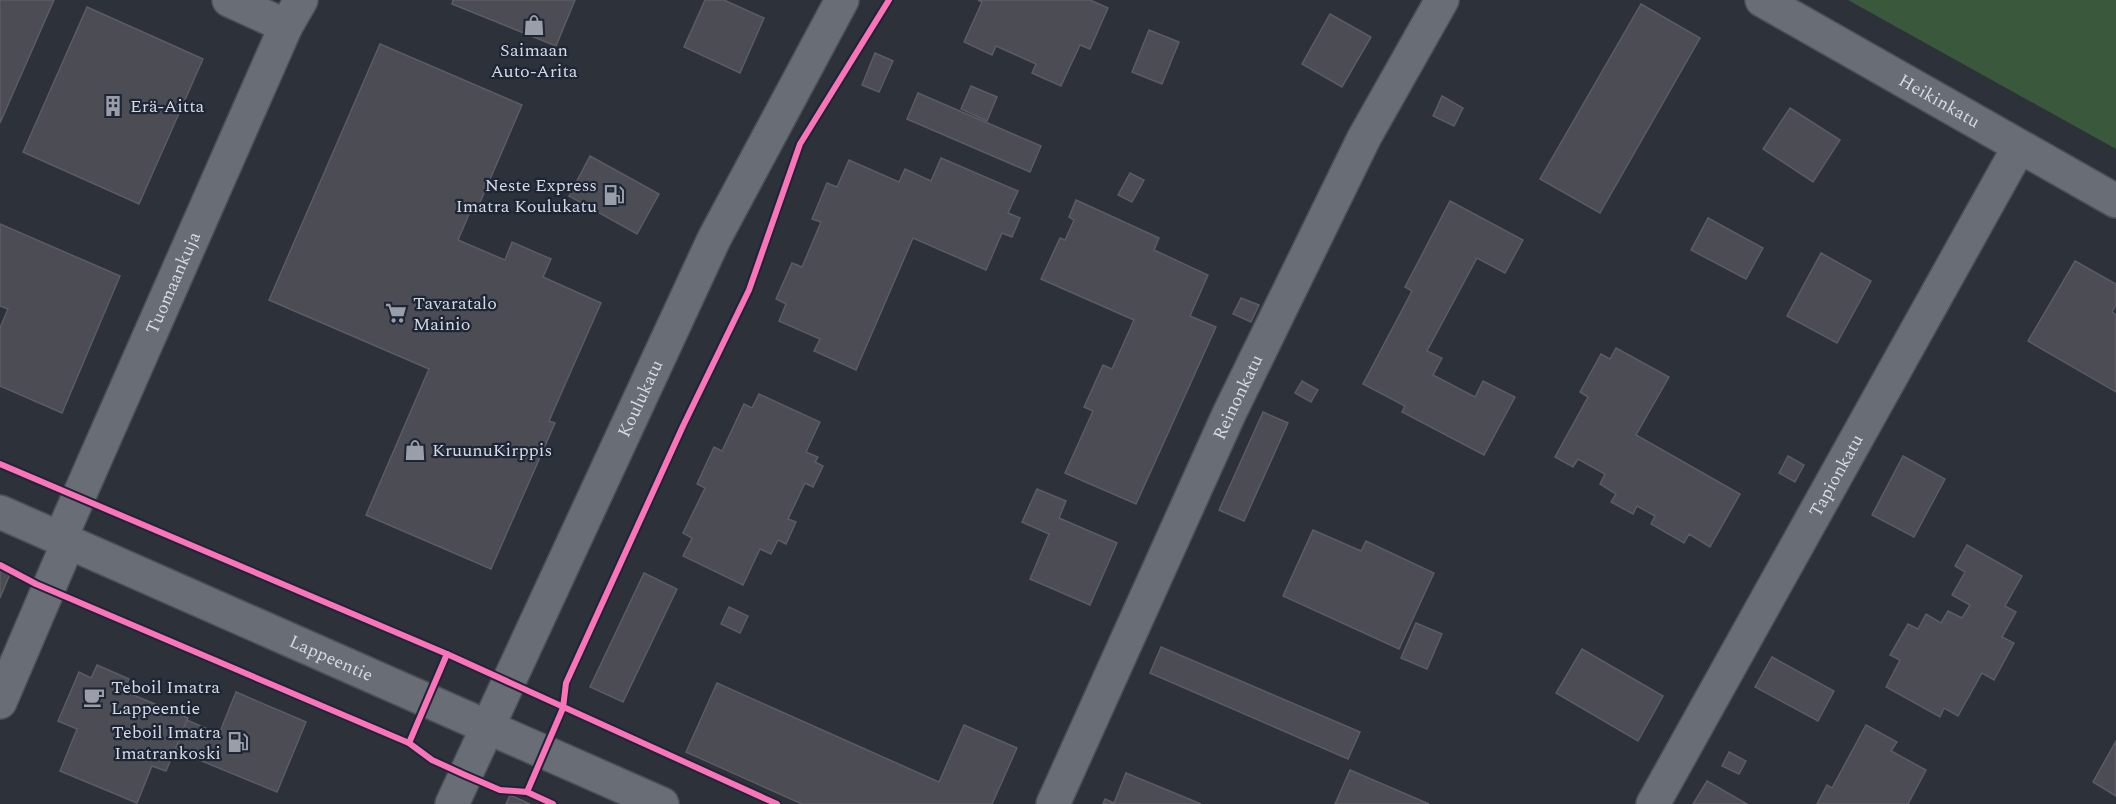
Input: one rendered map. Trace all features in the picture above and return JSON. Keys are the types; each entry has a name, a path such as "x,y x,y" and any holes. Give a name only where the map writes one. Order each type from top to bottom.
{"street":[{"name":"Tuomaankuja","path":"0,702 64,541 294,13 229,0"},
{"name":"Koulukatu","path":"452,804 714,239 842,0"},
{"name":"Reinonkatu","path":"1053,804 1228,414 1364,138 1442,0"},
{"name":"Heikinkatu","path":"1762,0 2116,201"},
{"name":"Tapionkatu","path":"1653,804 2019,147"},
{"name":"Lappeentie","path":"0,512 662,804"}],"green space":[{"path":"1848,0 2116,0 2116,149"}],"building":[{"path":"0,0 54,0 0,123"},
{"name":"Saimaan Auto-Arita","path":"453,0 575,0 556,46 452,4"},
{"path":"705,0 724,0 764,18 740,73 684,47"},
{"path":"978,0 1090,0 1108,8 1090,49 1080,45 1061,86 1032,73 1036,64 996,46 992,55 964,42 982,2"},
{"path":"1641,4 1700,38 1600,213 1540,179"},
{"name":"Erä-Aitta","path":"87,7 203,59 139,204 23,152"},
{"path":"1330,14 1371,37 1342,87 1302,64"},
{"path":"1149,30 1179,42 1162,84 1132,72"},
{"path":"380,44 522,105 475,214 470,212 458,240 505,260 512,242 551,259 543,277 601,303 549,421 555,423 491,569 366,515 429,369 269,300"},
{"path":"875,53 893,61 879,92 862,85"},
{"path":"971,86 997,97 987,121 961,109"},
{"path":"918,93 1041,146 1030,172 907,119"},
{"path":"1442,96 1463,108 1454,126 1433,116"},
{"path":"1790,108 1840,140 1813,182 1763,149"},
{"name":"Neste Express Imatra Koulukatu","path":"590,156 659,194 637,234 569,196"},
{"path":"941,158 1018,191 1008,213 1020,218 1012,237 1002,233 986,270 913,238 856,370 814,351 820,339 779,321 786,304 776,299 792,263 802,267 821,222 812,219 827,183 837,187 849,160 899,182 905,169 931,181"},
{"path":"1130,173 1144,180 1132,202 1118,195"},
{"path":"1076,200 1159,238 1154,250 1208,275 1190,316 1216,327 1136,504 1065,473 1093,411 1084,407 1103,365 1112,369 1134,320 1041,279 1060,238 1065,240 1074,220 1069,217"},
{"path":"1450,201 1523,240 1505,273 1477,258 1427,351 1442,358 1433,375 1475,397 1483,381 1515,397 1484,455 1402,412 1405,406 1363,384 1412,291 1405,287"},
{"path":"1708,218 1763,248 1746,279 1691,250"},
{"path":"0,224 120,276 62,413 0,386 0,328 8,309 0,306"},
{"path":"1821,253 1871,281 1837,343 1787,316"},
{"path":"2075,261 2116,284 2116,305 2112,312 2116,315 2116,392 2028,341"},
{"path":"1241,298 1259,305 1251,322 1233,314"},
{"path":"1616,348 1669,377 1636,435 1740,494 1710,547 1689,534 1684,543 1651,524 1655,516 1637,506 1633,514 1611,502 1616,494 1600,484 1605,474 1578,459 1573,467 1555,457 1588,397 1580,392 1601,354 1610,359"},
{"path":"1302,381 1318,390 1311,402 1295,393"},
{"path":"759,394 820,422 806,452 818,457 815,462 823,466 813,487 805,483 788,519 796,522 786,544 778,540 771,554 760,549 743,585 683,556 692,538 683,533 705,488 697,484 714,447 722,451 744,404 752,408"},
{"path":"1263,412 1288,423 1244,521 1219,510"},
{"path":"1788,456 1804,465 1795,482 1779,473"},
{"path":"1903,456 1945,479 1914,537 1872,515"},
{"path":"1037,489 1066,501 1059,518 1117,543 1090,605 1030,579 1049,534 1022,522"},
{"path":"1313,530 1361,551 1366,541 1434,573 1399,649 1283,596"},
{"path":"1967,545 2022,576 2005,606 2016,612 2002,637 2014,643 1994,680 1982,673 1958,716 1944,708 1940,717 1886,687 1900,660 1890,655 1908,624 1918,629 1926,614 1941,623 1948,611 1962,618 1970,605 1952,595 1965,572 1955,566"},
{"path":"0,570 10,574 0,598"},
{"path":"644,573 677,589 623,702 590,687"},
{"path":"729,607 748,616 740,633 721,624"},
{"path":"1416,623 1442,634 1427,669 1401,658"},
{"path":"1161,647 1360,732 1348,759 1150,673"},
{"path":"1582,649 1663,696 1638,741 1556,693"},
{"path":"1772,657 1834,691 1818,721 1755,687"},
{"path":"97,665 129,679 124,691 188,718 166,771 152,766 137,803 60,771 77,729 58,721 79,672 91,678"},
{"path":"717,683 939,782 964,725 1017,748 992,804 802,804 686,752"},
{"name":"Teboil Imatra Imatrankoski","path":"236,692 306,722 277,792 175,750 187,720 219,734"},
{"path":"1866,725 1897,742 1891,751 1926,770 1908,804 1817,804 1827,785 1832,788"},
{"path":"2116,741 2116,796 2093,782"},
{"path":"1729,752 1746,761 1739,774 1722,766"},
{"path":"1350,770 1429,804 1335,804"},
{"path":"1126,773 1201,804 1103,804 1105,799 1114,803"},
{"path":"1707,781 1747,804 1693,804"},
{"path":"510,795 530,804 506,804"}],"cycle path":[{"path":"527,792 563,708 566,683 683,426 749,290 800,144 889,0"},
{"path":"0,464 447,654 777,804"},
{"path":"0,565 36,584 409,743 432,760 465,775 500,790 527,792 553,804"},
{"path":"409,743 447,654"}],"place":[{"name":"Saimaan Auto-Arita","path":"534,25"},
{"name":"Erä-Aitta","path":"113,106"},
{"name":"Neste Express Imatra Koulukatu","path":"614,195"},
{"name":"Tavaratalo Mainio","path":"396,313"},
{"name":"KruunuKirppis","path":"415,450"},
{"name":"Teboil Imatra Lappeentie","path":"94,697"},
{"name":"Teboil Imatra Imatrankoski","path":"238,742"}]}
